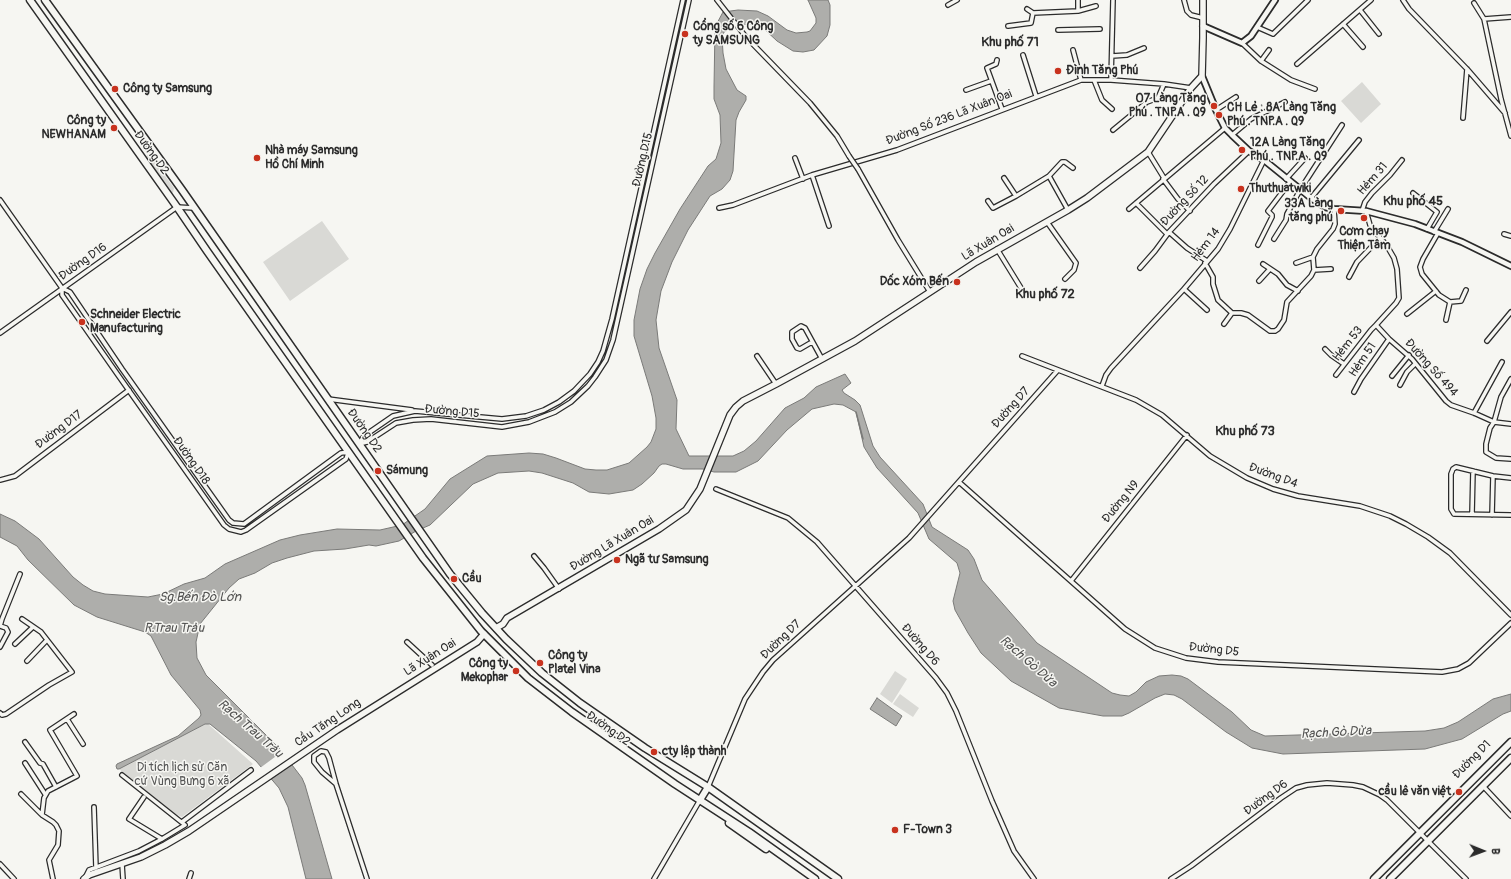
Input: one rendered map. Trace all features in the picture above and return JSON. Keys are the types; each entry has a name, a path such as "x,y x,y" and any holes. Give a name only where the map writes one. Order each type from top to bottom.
{"main road":[{"name":"Đường D2","path":"30,0 423,558 477,627 535,684 572,712 675,784 749,832 815,879"},
{"name":"Đường D2","path":"45,0 182,190 442,562 464,592 487,619 542,673 564,690 620,731 708,787 817,864 834,878"},
{"name":"Đường D2","path":"49,0 84,49 86,56"},
{"path":"1202,76 1203,0"},
{"name":"Lã Xuân Oai","path":"714,455 726,424 736,407 743,401 855,341 997,249 1087,198 1148,152 1191,88 1202,76"},
{"path":"349,452 360,444"},
{"name":"Đường Lã Xuân Oai","path":"496,628 503,624 507,618 559,589 681,514 691,504 700,489 714,455"},
{"path":"484,634 496,628"},
{"name":"Lã Xuân Oai","path":"386,699 476,642 484,634"},
{"name":"Cầu Tăng Long","path":"122,864 164,846 189,831 332,733 386,699"},
{"name":"Đường D1","path":"1434,818 1437,810 1511,737"},
{"name":"Đường D1","path":"1374,879 1511,742"},
{"path":"1390,879 1511,758"},
{"path":"700,800 708,787"},
{"path":"1394,879 1411,863 1412,857"},
{"path":"84,879 122,864"},
{"name":"Đường D1","path":"1369,879 1378,870 1385,867"}],"street":[{"name":"Đường D15","path":"360,444 364,436 393,416 415,411 500,419 526,416 553,405 580,386 598,362 607,340 612,319 683,0"},
{"name":"Đường D15","path":"360,444 367,442 396,423 413,420 431,419 499,426 529,422 555,412 579,395 600,370 606,360 613,340 689,0"},
{"path":"717,0 746,37 810,103 837,136 930,292"},
{"path":"948,5 957,0"},
{"path":"1078,0 1078,11"},
{"path":"1111,80 1113,0"},
{"path":"1184,0 1187,11 1191,15 1203,18"},
{"path":"1242,43 1251,36 1275,0"},
{"path":"1257,27 1273,34 1308,0"},
{"path":"1297,64 1371,0"},
{"path":"1403,0 1409,9 1467,69 1505,113"},
{"path":"1474,3 1484,19 1511,136"},
{"path":"1027,9 1033,14 1078,11 1096,6"},
{"path":"1360,10 1380,34"},
{"path":"1008,26 1031,23 1033,14"},
{"path":"1484,19 1511,17"},
{"path":"1343,24 1363,47"},
{"path":"1203,26 1242,43 1261,61 1291,80 1315,89"},
{"path":"1058,30 1100,29"},
{"path":"1112,56 1127,55 1144,48"},
{"path":"1073,50 1081,80"},
{"path":"1261,61 1269,50"},
{"path":"1023,55 1036,96"},
{"path":"997,60 996,64 987,68 1002,109"},
{"path":"1463,118 1467,69"},
{"path":"1202,76 1216,110 1226,128 1232,135 1249,151 1264,160 1300,190 1325,207 1364,211 1391,217 1462,242 1511,266"},
{"name":"Đường Số 236 Lã Xuân Oai","path":"720,208 733,205 812,175 897,150 1081,80 1111,80 1164,84 1191,88"},
{"path":"1094,80 1102,100 1112,109"},
{"path":"966,90 991,81"},
{"path":"1112,130 1147,102 1158,98 1164,84"},
{"path":"1216,110 1236,97"},
{"path":"1232,135 1251,119 1285,102"},
{"path":"1274,239 1286,220 1287,214 1300,190 1342,125"},
{"path":"1129,209 1226,128"},
{"path":"1311,198 1359,140"},
{"name":"Đường Số 12","path":"1140,268 1168,233 1214,184 1249,151"},
{"path":"1148,152 1178,199 1190,211"},
{"path":"795,158 803,179"},
{"path":"1258,245 1272,217 1268,211 1288,180 1305,158"},
{"name":"Hẻm 14","path":"1102,386 1106,375 1111,368 1184,289 1218,249 1230,230 1264,160"},
{"name":"Hẻm 31","path":"1364,211 1366,202 1372,193 1390,176 1402,160"},
{"path":"988,201 994,208 1049,176 1062,162 1074,168"},
{"path":"645,170 651,172"},
{"path":"812,175 829,226"},
{"path":"1049,176 1068,210"},
{"path":"1004,178 1016,196"},
{"path":"1412,193 1437,212 1428,229"},
{"name":"Đường D18","path":"0,200 62,288 70,292 225,516 233,523 244,524 341,453 349,452"},
{"path":"1136,203 1168,233 1206,262 1218,300 1232,313 1245,313 1270,331 1275,331 1278,329 1284,320 1287,302 1311,276 1314,270 1313,257 1335,224 1334,209"},
{"path":"177,207 194,208"},
{"name":"Đường D16","path":"0,333 177,207"},
{"path":"1448,209 1420,267 1422,274 1436,292 1450,302 1461,301 1466,290"},
{"path":"1364,211 1370,225 1387,246 1398,269 1399,298 1376,325"},
{"path":"1047,222 1076,263 1074,270 1065,279"},
{"path":"1504,234 1511,236"},
{"path":"1349,277 1357,262 1380,238"},
{"path":"997,249 1021,288"},
{"path":"1296,264 1313,257"},
{"path":"1263,264 1278,274 1287,285 1298,291"},
{"path":"1314,270 1331,269"},
{"path":"1259,281 1270,270"},
{"name":"Đường D18","path":"62,288 62,295 224,525 229,529 241,532 246,530 346,459 349,452"},
{"path":"1184,289 1207,310"},
{"path":"1407,314 1436,292"},
{"path":"1446,320 1450,302"},
{"path":"1488,341 1511,312"},
{"path":"1224,324 1232,313"},
{"name":"Đường Số 494","path":"1376,325 1389,339 1409,355 1446,401 1456,408 1474,413 1494,422 1511,424"},
{"name":"Hẻm 53","path":"1336,375 1376,325"},
{"path":"812,342 800,349 797,348 792,339 792,332 796,328 802,326 805,328 822,359"},
{"name":"Hẻm 51","path":"1354,392 1361,379 1389,339"},
{"path":"1325,349 1344,364"},
{"path":"1392,376 1409,355"},
{"path":"757,356 776,384"},
{"name":"Đường D4","path":"1022,356 1122,393 1150,407 1210,456 1260,484 1298,496 1360,506 1390,516 1416,530 1450,553 1511,614"},
{"path":"1474,413 1502,362"},
{"path":"1400,385 1407,372 1416,364"},
{"name":"Đường D7","path":"708,787 745,699 763,672 780,652 909,538 1058,370"},
{"path":"1511,379 1501,397 1486,444 1486,452 1496,458 1511,459"},
{"name":"Đường D17","path":"0,480 14,476 129,390"},
{"path":"328,399 415,411"},
{"path":"431,419 432,412"},
{"path":"499,426 500,419"},
{"name":"Đường N9","path":"1071,581 1186,435"},
{"path":"1511,478 1493,476 1456,467 1453,469 1451,474 1452,512 1454,514 1511,515"},
{"path":"1472,514 1473,471"},
{"path":"1492,515 1493,476"},
{"name":"Đường D5","path":"959,482 1126,629 1138,638 1160,650 1196,660 1363,670 1442,672 1458,669 1470,663 1511,623"},
{"name":"Đường D6","path":"716,489 788,518 817,542 931,672 947,693 956,711 992,802 1014,851 1034,879"},
{"path":"534,556 559,589"},
{"path":"0,647 8,632 6,628 0,626 20,574"},
{"path":"0,714 6,714 49,685 72,672 41,632 22,619"},
{"path":"15,644 33,626"},
{"path":"26,661 47,640"},
{"path":"407,642 432,665"},
{"path":"42,815 41,811 45,794 77,776 50,730 74,714"},
{"path":"67,719 82,744"},
{"path":"25,742 40,763 43,764 56,787"},
{"path":"336,784 322,772 314,762 314,756 321,751 326,752 329,758 367,879"},
{"path":"26,763 45,794"},
{"path":"84,879 89,870 134,853 162,839 251,770"},
{"path":"122,775 183,823"},
{"name":"Đường D6","path":"1171,879 1191,866 1296,788 1307,785 1327,783 1353,785 1372,790 1388,800 1466,879"},
{"path":"1483,786 1511,816"},
{"path":"21,794 42,815 53,822 59,831 58,845 49,860 53,879"},
{"path":"144,797 129,819 162,839"},
{"path":"654,879 700,800"},
{"path":"94,807 96,868"},
{"path":"0,864 14,879"},
{"path":"122,864 123,879"},
{"path":"189,879 191,873"}],"green space":[{"path":"1362,82 1381,104 1361,123 1341,101"},
{"path":"149,154 174,188 173,193 170,192 145,157"},
{"path":"322,221 349,259 290,301 263,262"},
{"path":"895,671 907,679 892,703 880,694"},
{"path":"900,694 919,708 913,717 893,704"},
{"name":"Di tích lịch sử Căn cứ Vùng Bưng 6 xã","path":"207,723 253,764 182,817 173,813 119,769"}],"water":[{"path":"808,0 828,0 830,5 830,25 827,36 814,50 803,52 793,51 777,41 761,26 754,24 737,25 724,32 722,37 726,69 737,90 746,96 746,100 736,120 733,171 730,180 722,189 710,196 688,230 672,262 661,291 656,320 659,348 677,400 676,429 689,456 733,456 744,451 756,441 785,408 804,398 816,387 845,374 851,383 842,390 860,405 873,446 880,457 923,504 932,527 968,550 974,559 982,580 1037,643 1112,693 1129,696 1136,692 1146,682 1159,676 1181,676 1188,679 1232,712 1251,730 1265,736 1425,731 1444,728 1458,722 1493,699 1511,694 1511,711 1503,714 1462,739 1425,749 1283,754 1252,748 1226,732 1182,699 1174,695 1165,694 1155,698 1122,716 1103,716 1059,708 1011,681 981,653 955,610 953,601 960,573 957,563 929,539 918,513 877,468 864,447 856,412 843,405 834,404 812,409 787,430 758,461 736,472 714,472 703,469 683,469 662,464 642,484 633,490 609,494 589,492 573,483 542,473 529,471 498,473 473,484 430,525 399,541 376,546 369,545 345,549 314,551 287,558 272,563 255,573 239,579 229,588 200,624 196,642 197,658 206,675 279,748 302,778 332,879 306,879 288,807 279,788 256,761 210,724 205,724 117,769 117,764 178,736 199,718 201,715 200,710 171,675 151,636 145,632 97,617 74,605 28,560 17,546 0,537 0,514 15,521 39,539 73,577 93,591 105,594 148,597 163,594 184,584 205,578 225,564 280,540 337,529 380,530 402,525 425,509 450,479 487,456 529,453 543,454 585,469 596,470 607,470 629,463 651,442 656,429 656,418 652,396 634,336 634,320 640,289 647,269 655,253 680,209 708,166 716,159 721,143 720,115 714,99 715,27 723,12 738,10 757,11 768,16 787,30 796,33 807,32 810,31 816,23 816,18"},
{"path":"877,698 902,716 896,726 870,709"}],"pier":[{"path":"283,751 289,759 266,775 260,768"}],"waterway":[{"name":"Rạch Gò Dừa","path":"856,412 863,439"}],"place":[{"name":"Cổng số 6 Công ty SAMSUNG","path":"685,34"},
{"name":"Đình Tăng Phú","path":"1058,71"},
{"name":"Công ty Samsung","path":"115,89"},
{"name":"07 Làng Tăng Phú . TNP.A . Q9","path":"1214,106"},
{"name":"CH Lẻ : 8A Làng Tăng Phú . TNP.A . Q9","path":"1219,115"},
{"name":"Công ty NEWHANAM","path":"114,128"},
{"name":"12A Làng Tăng Phú . TNP.A . Q9","path":"1242,150"},
{"name":"Nhà máy Samsung Hồ Chí Minh","path":"257,158"},
{"name":"Thuthuatwiki","path":"1241,189"},
{"name":"33A Làng tăng phú","path":"1341,211"},
{"name":"Cơm chay Thiện Tâm","path":"1364,218"},
{"name":"Dốc Xóm Bến","path":"957,282"},
{"name":"Schneider Electric Manufacturing","path":"82,322"},
{"name":"Sámung","path":"378,471"},
{"name":"Ngã tư Samsung","path":"617,560"},
{"name":"Cầu","path":"454,579"},
{"name":"Công ty Platel Vina","path":"540,663"},
{"name":"Công ty Mekophar","path":"516,671"},
{"name":"cty lập thành","path":"654,752"},
{"name":"cầu lê văn việt","path":"1459,792"},
{"name":"F-Town 3","path":"895,830"}],"district":[{"name":"Khu phố 71","path":"1010,43"},
{"name":"Khu phố 45","path":"1413,202"},
{"name":"Khu phố 72","path":"1045,295"},
{"name":"Khu phố 73","path":"1245,432"}],"water label":[{"name":"Sg.Bến Đò Lớn","path":"200,598"},
{"name":"R.Trau Trảu","path":"174,629"},
{"name":"Rạch Trau Trảu","path":"250,729"}]}
